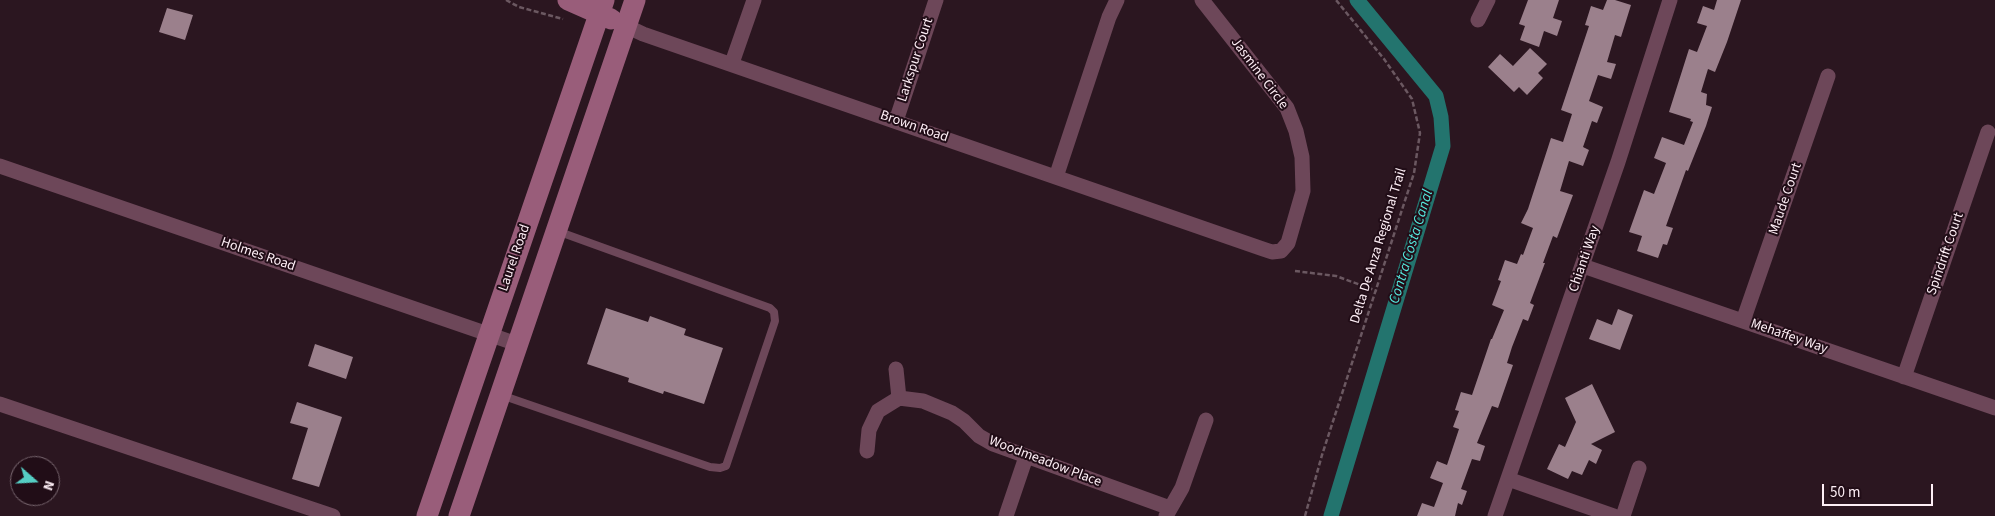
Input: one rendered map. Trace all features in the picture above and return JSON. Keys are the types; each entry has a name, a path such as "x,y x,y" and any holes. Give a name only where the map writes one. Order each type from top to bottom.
{"main road":[{"path":"458,516 635,0"},
{"name":"Brown Road","path":"565,10 602,6 626,26"},
{"name":"Laurel Road","path":"427,516 602,6"}],"street":[{"path":"732,63 754,0"},
{"name":"Larkspur Court","path":"896,121 936,0"},
{"path":"1056,177 1109,17 1117,0"},
{"name":"Jasmine Circle","path":"1202,0 1287,108 1296,131 1302,157 1303,191 1292,230 1288,243 1280,251 1272,252 1262,249"},
{"path":"1478,20 1488,0"},
{"name":"Chianti Way","path":"1496,516 1583,266 1670,0"},
{"name":"Brown Road","path":"626,26 643,34 732,63 1262,249"},
{"name":"Maude Court","path":"1743,321 1828,76"},
{"name":"Spindrift Court","path":"1904,377 1988,132"},
{"name":"Holmes Road","path":"0,166 517,344"},
{"name":"Mehaffey Way","path":"1583,266 1995,408"},
{"path":"867,451 869,430 878,412 898,398 896,369"},
{"name":"Woodmeadow Place","path":"898,398 923,401 952,413 964,421 979,436 994,444 1168,512"},
{"path":"0,404 334,516"},
{"path":"1168,512 1182,488 1206,420"},
{"path":"1006,516 1026,457"},
{"path":"1623,516 1639,468"},
{"path":"1508,479 1614,516"}],"lane":[{"path":"500,395 710,467 720,468 726,466 776,320 774,312 770,308 556,231"}],"path":[{"path":"506,0 519,7 565,10"},
{"name":"Delta De Anza Regional Trail","path":"1305,516 1322,455 1414,173 1420,133 1412,99 1384,59 1336,0"},
{"path":"1295,272 1336,276 1377,291"}],"building":[{"path":"1528,0 1559,0 1553,18 1562,21 1557,36 1544,31 1539,47 1520,40 1525,26 1519,24"},
{"path":"1607,0 1615,0 1631,5 1621,37 1615,35 1607,62 1616,64 1611,79 1598,75 1589,101 1603,107 1597,123 1592,121 1583,147 1589,150 1583,166 1569,161 1560,191 1573,195 1557,238 1553,236 1543,263 1545,263 1530,303 1534,305 1528,321 1523,319 1512,347 1507,363 1513,365 1498,408 1492,406 1477,443 1485,446 1480,461 1472,459 1461,489 1467,491 1462,505 1458,503 1455,516 1417,516 1422,503 1434,507 1443,483 1430,478 1437,461 1447,465 1459,429 1453,427 1459,411 1455,410 1461,392 1472,395 1491,339 1504,310 1492,305 1501,281 1498,280 1505,260 1517,264 1521,254 1523,255 1533,228 1521,223 1528,209 1551,138 1563,142 1572,114 1561,110 1589,26 1585,25 1591,6 1603,10"},
{"path":"1717,0 1741,0 1715,72 1708,69 1701,92 1707,94 1706,105 1712,107 1688,171 1686,170 1666,226 1673,228 1667,245 1663,244 1658,258 1637,251 1642,236 1629,232 1644,190 1654,194 1666,163 1654,158 1662,137 1684,145 1693,122 1690,121 1691,119 1669,112 1689,49 1697,52 1707,26 1697,23 1703,6 1714,10"},
{"path":"167,8 193,15 185,40 159,32"},
{"path":"1530,48 1547,64 1538,73 1543,78 1527,95 1519,87 1514,92 1488,67 1500,54 1513,66"},
{"path":"606,308 648,322 650,316 686,329 684,335 723,348 704,404 664,391 663,394 628,382 629,378 587,364"},
{"path":"1618,309 1633,315 1620,350 1589,339 1597,319 1612,325"},
{"path":"315,344 353,357 346,379 308,366"},
{"path":"1592,384 1615,432 1591,444 1602,450 1596,464 1589,460 1582,475 1572,471 1568,479 1547,469 1559,444 1565,447 1576,422 1565,398"},
{"path":"297,402 342,417 319,487 292,479 308,428 290,423"}],"waterway":[{"name":"Contra Costa Canal","path":"1331,516 1443,146 1441,117 1436,96 1357,0"}]}
